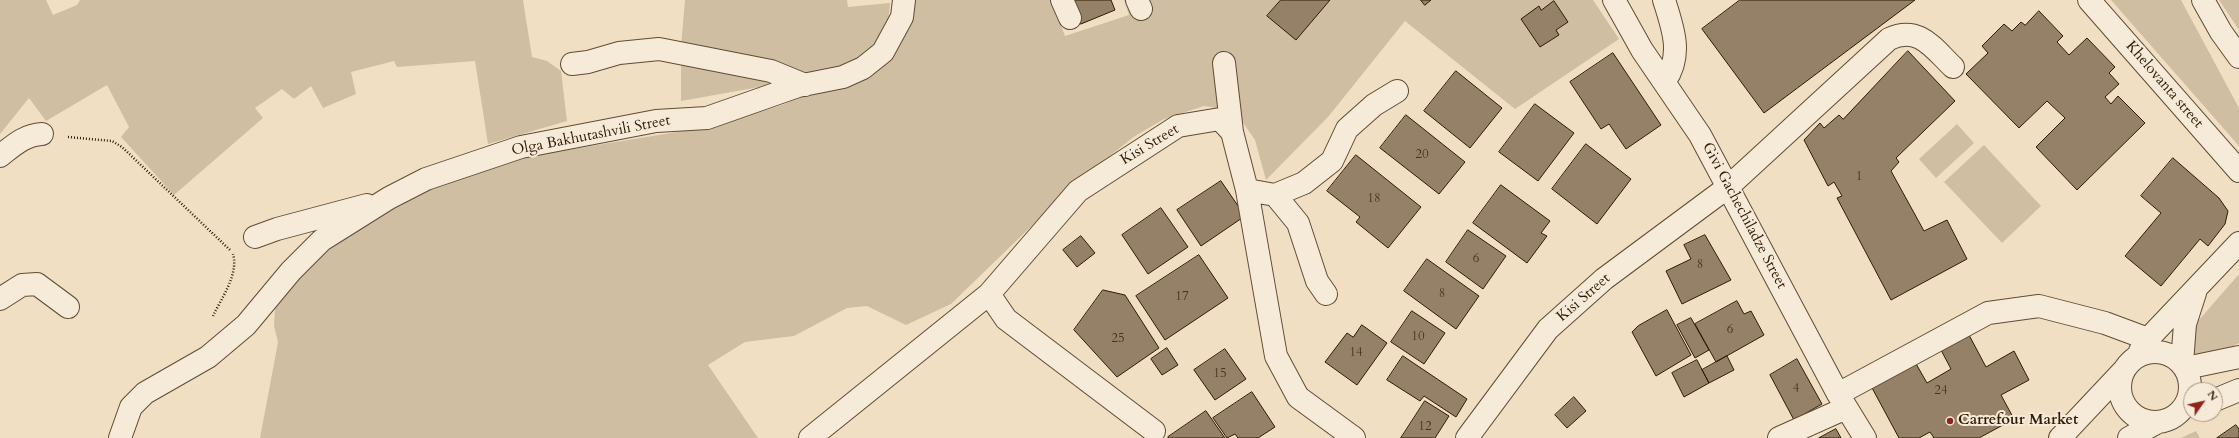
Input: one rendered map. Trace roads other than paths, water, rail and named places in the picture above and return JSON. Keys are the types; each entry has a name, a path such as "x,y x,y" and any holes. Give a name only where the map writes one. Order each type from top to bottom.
{"street":[{"name":"Olga Bakhutashvili Street","path":"120,438 131,407 145,393 208,357 246,325 290,271 322,240 389,198 426,179 521,147 656,121 707,118 805,85 843,77 862,68 883,52 902,16 904,0"},
{"name":"Givi Gachechiladze Street","path":"1614,0 1642,50 1665,81 1700,135 1842,401 1864,438"},
{"path":"1664,0 1674,33 1676,48 1670,74 1665,81"},
{"name":"Khelovanta street","path":"2089,0 2239,171"},
{"path":"2203,0 2221,32 2239,57"},
{"name":"Kisi Street","path":"1467,438 1548,329 1604,279 1728,186 1889,39 1900,34 1912,34 1923,38 1954,67"},
{"path":"572,64 588,62 619,53 659,49 771,71 805,85"},
{"path":"1224,63 1232,132 1247,190 1276,356 1298,397 1354,438"},
{"path":"1247,190 1275,195 1304,183 1332,161 1347,129 1374,105 1397,91"},
{"name":"Kisi Street","path":"989,294 1078,191 1178,126 1220,119 1232,132"},
{"path":"0,156 18,142 33,134 42,134"},
{"path":"1275,195 1298,222 1318,281 1326,294"},
{"path":"255,237 277,229 389,198"},
{"path":"2060,438 2130,363 2148,339 2198,284 2239,243"},
{"path":"0,299 22,285 37,284 68,307"},
{"path":"2129,438 2175,415 2186,405 2190,393 2190,380 2184,366 2184,324 2198,284"},
{"path":"810,438 989,294 1006,319 1154,432"},
{"path":"1779,438 1988,313 2039,306 2105,323 2148,339"},
{"path":"2175,415 2147,421 2137,417 2122,401 2120,380 2130,363 2148,352 2160,352 2172,356 2184,366 2239,357"}],"place":[{"name":"Carrefour Market","path":"1950,421"}]}
